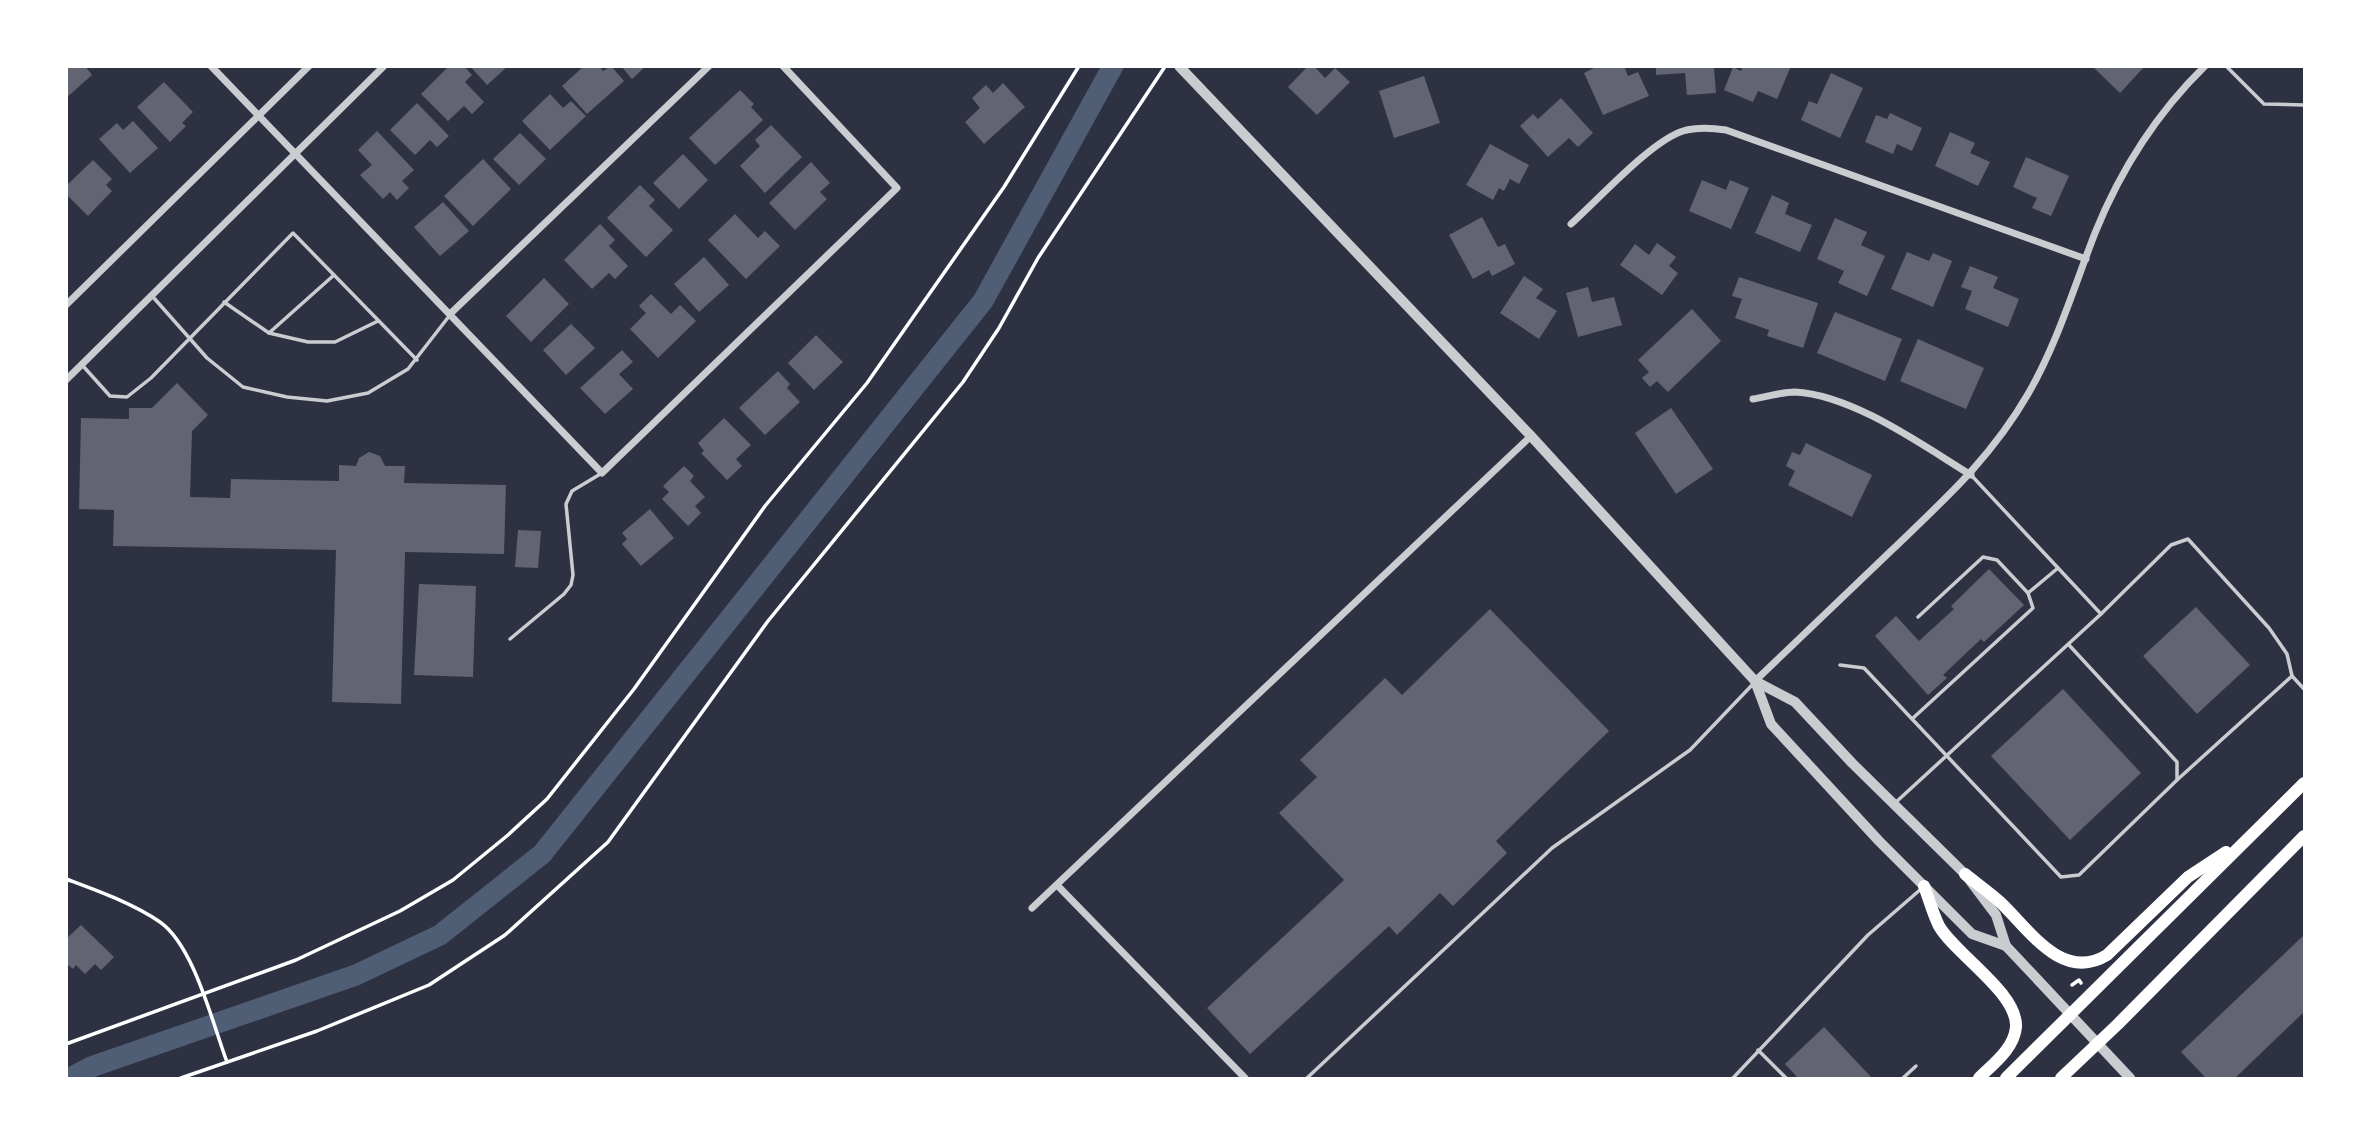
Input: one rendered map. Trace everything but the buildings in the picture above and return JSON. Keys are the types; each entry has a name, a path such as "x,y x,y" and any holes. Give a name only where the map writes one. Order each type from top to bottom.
{"main road":[{"path":"2006,1079 2305,783"},
{"path":"1965,874 1999,901 2053,954 2068,961 2095,961 2107,955 2188,877 2250,836"},
{"path":"2061,1079 2305,836"},
{"path":"1924,886 1940,927 1999,991 2014,1018 2016,1027 2009,1047 1979,1079"}],"street":[{"path":"211,66 602,473 897,188 783,66"},
{"path":"66,305 309,66"},
{"path":"66,380 384,66"},
{"path":"450,314 709,66"},
{"path":"1179,66 1531,436 1755,681 1795,702 1965,874 1996,915 2006,946 2130,1079"},
{"path":"1755,681 1970,475 2004,432 2034,383 2056,338 2110,198 2135,153 2175,99 2205,66"},
{"path":"1572,224 1660,143 1684,131 1711,128 1726,130 2085,259"},
{"path":"1753,399 1794,392 1842,404 1881,419 1970,475"},
{"path":"1032,908 1531,436"},
{"path":"1755,681 1771,724 1825,783 1972,934 2006,946"},
{"path":"1056,885 1245,1079"}],"lane":[{"path":"2225,66 2264,104 2305,105"},
{"path":"82,364 110,396 127,397 151,378 293,233 417,360"},
{"path":"269,333 334,275"},
{"path":"152,295 207,358 243,387 287,397 327,401 368,393 408,369 450,314"},
{"path":"224,302 269,333 308,342 335,342 379,321"},
{"path":"510,639 571,585 573,575 566,504 572,491 602,473"},
{"path":"1970,475 2101,614"},
{"path":"1894,804 2069,645 2171,545 2188,539 2269,628 2287,654 2292,676 2305,690"},
{"path":"1912,719 2033,608 2028,593 1997,560 1983,557 1918,617"},
{"path":"2028,593 2058,568"},
{"path":"2069,645 2177,762 2178,780"},
{"path":"1840,665 1864,668 2061,877 2079,875 2292,676"},
{"path":"1311,1077 1552,848 1690,750 1755,681"},
{"path":"1733,1079 1868,935 1924,886"},
{"path":"1758,1050 1786,1079"},
{"path":"1903,1079 1916,1066"}],"path":[{"path":"66,1044 296,960 400,911 453,880 547,799 634,689 765,506 867,383 1004,187 1079,66"},
{"path":"181,1079 317,1031 429,985 505,935 608,842 768,621 963,382 999,328 1038,258 1166,66"},
{"path":"66,879 113,897 161,923 187,953 227,1062"},
{"path":"2072,985 2079,980 2082,984"}],"waterway":[{"path":"70,1078 91,1067 356,975 440,935 542,854 983,301 1113,66"}]}
